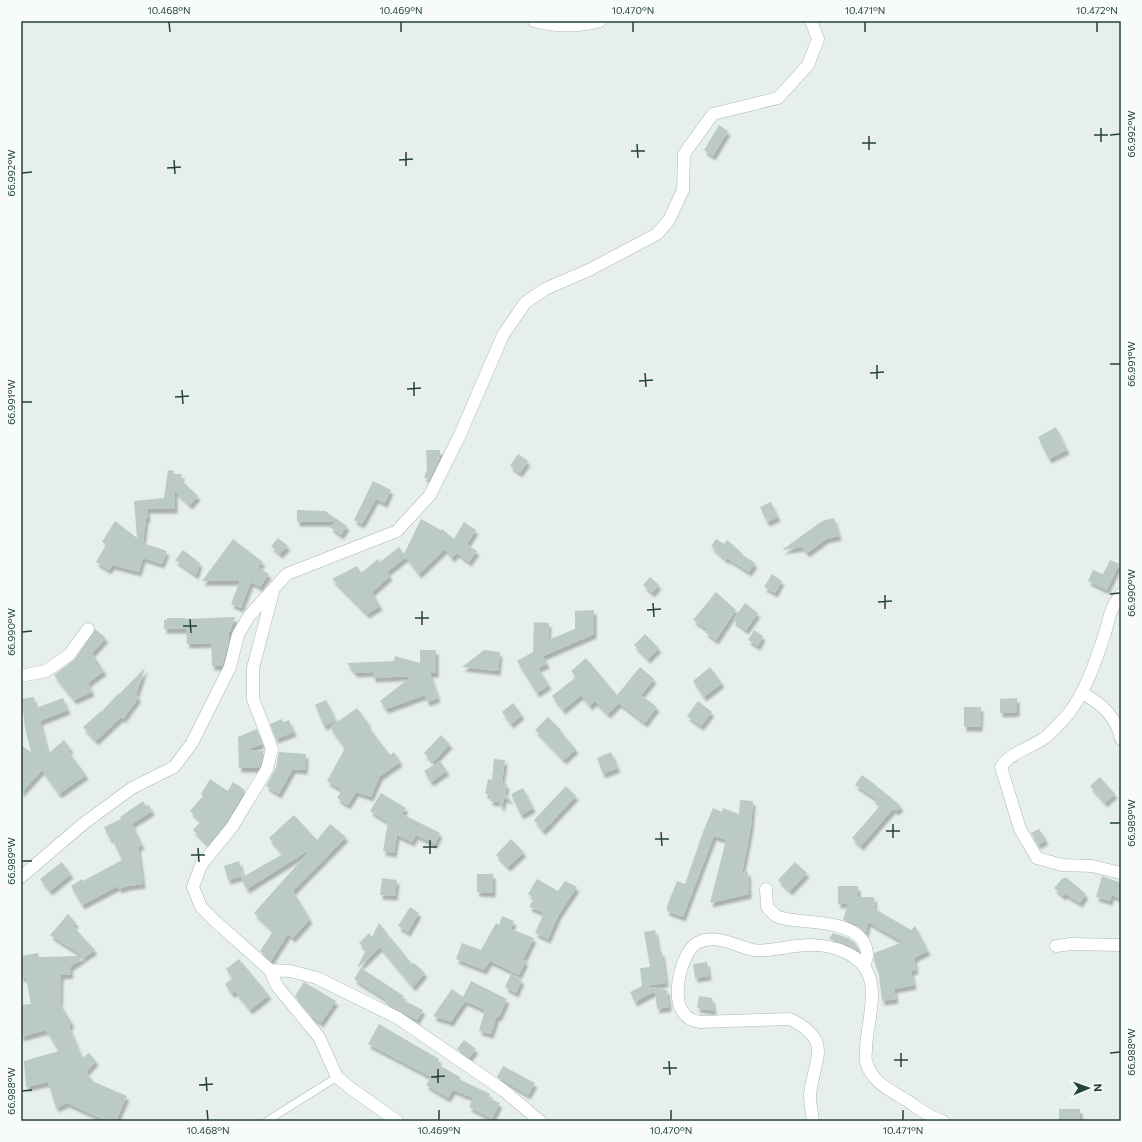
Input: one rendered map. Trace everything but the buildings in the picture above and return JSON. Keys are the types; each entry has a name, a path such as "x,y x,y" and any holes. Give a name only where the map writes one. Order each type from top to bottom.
{"street":[{"path":"534,21 545,24 581,26 600,21"},
{"path":"21,877 83,824 132,788 174,767 192,743 230,667 238,635 249,616 287,574 397,531 430,495 459,437 503,335 526,303 545,289 590,270 657,234 669,220 683,190 684,154 712,114 778,98 808,65 818,39 811,21"},
{"path":"273,589 253,668 253,699 272,749 267,769 232,827 200,865 193,888 201,907 270,970 277,986 318,1037 337,1077 397,1121"},
{"path":"1121,594 1112,606 1105,634 1082,694 1068,714 1045,738 1006,759 1001,767 1020,829 1036,858 1062,865 1092,866 1121,873"},
{"path":"21,676 46,671 69,655 88,630"},
{"path":"1082,694 1098,702 1112,716 1121,739"},
{"path":"766,889 767,907 776,916 826,923 842,927 859,935 864,940 867,950 867,959 864,966"},
{"path":"813,1121 810,1096 818,1063 818,1045 812,1034 803,1025 790,1019 716,1022 691,1020 682,1012 678,998 678,982 685,956 697,943 709,940 726,940 752,949 764,951 812,944 829,946 846,952 864,966 869,975 873,989 873,1003 866,1037 866,1061 873,1076 885,1087 943,1121"},
{"path":"1056,946 1086,943 1121,945"},
{"path":"270,970 290,971 317,978 398,1018 503,1090 540,1121"}],"lane":[{"path":"267,1121 337,1077"}]}
